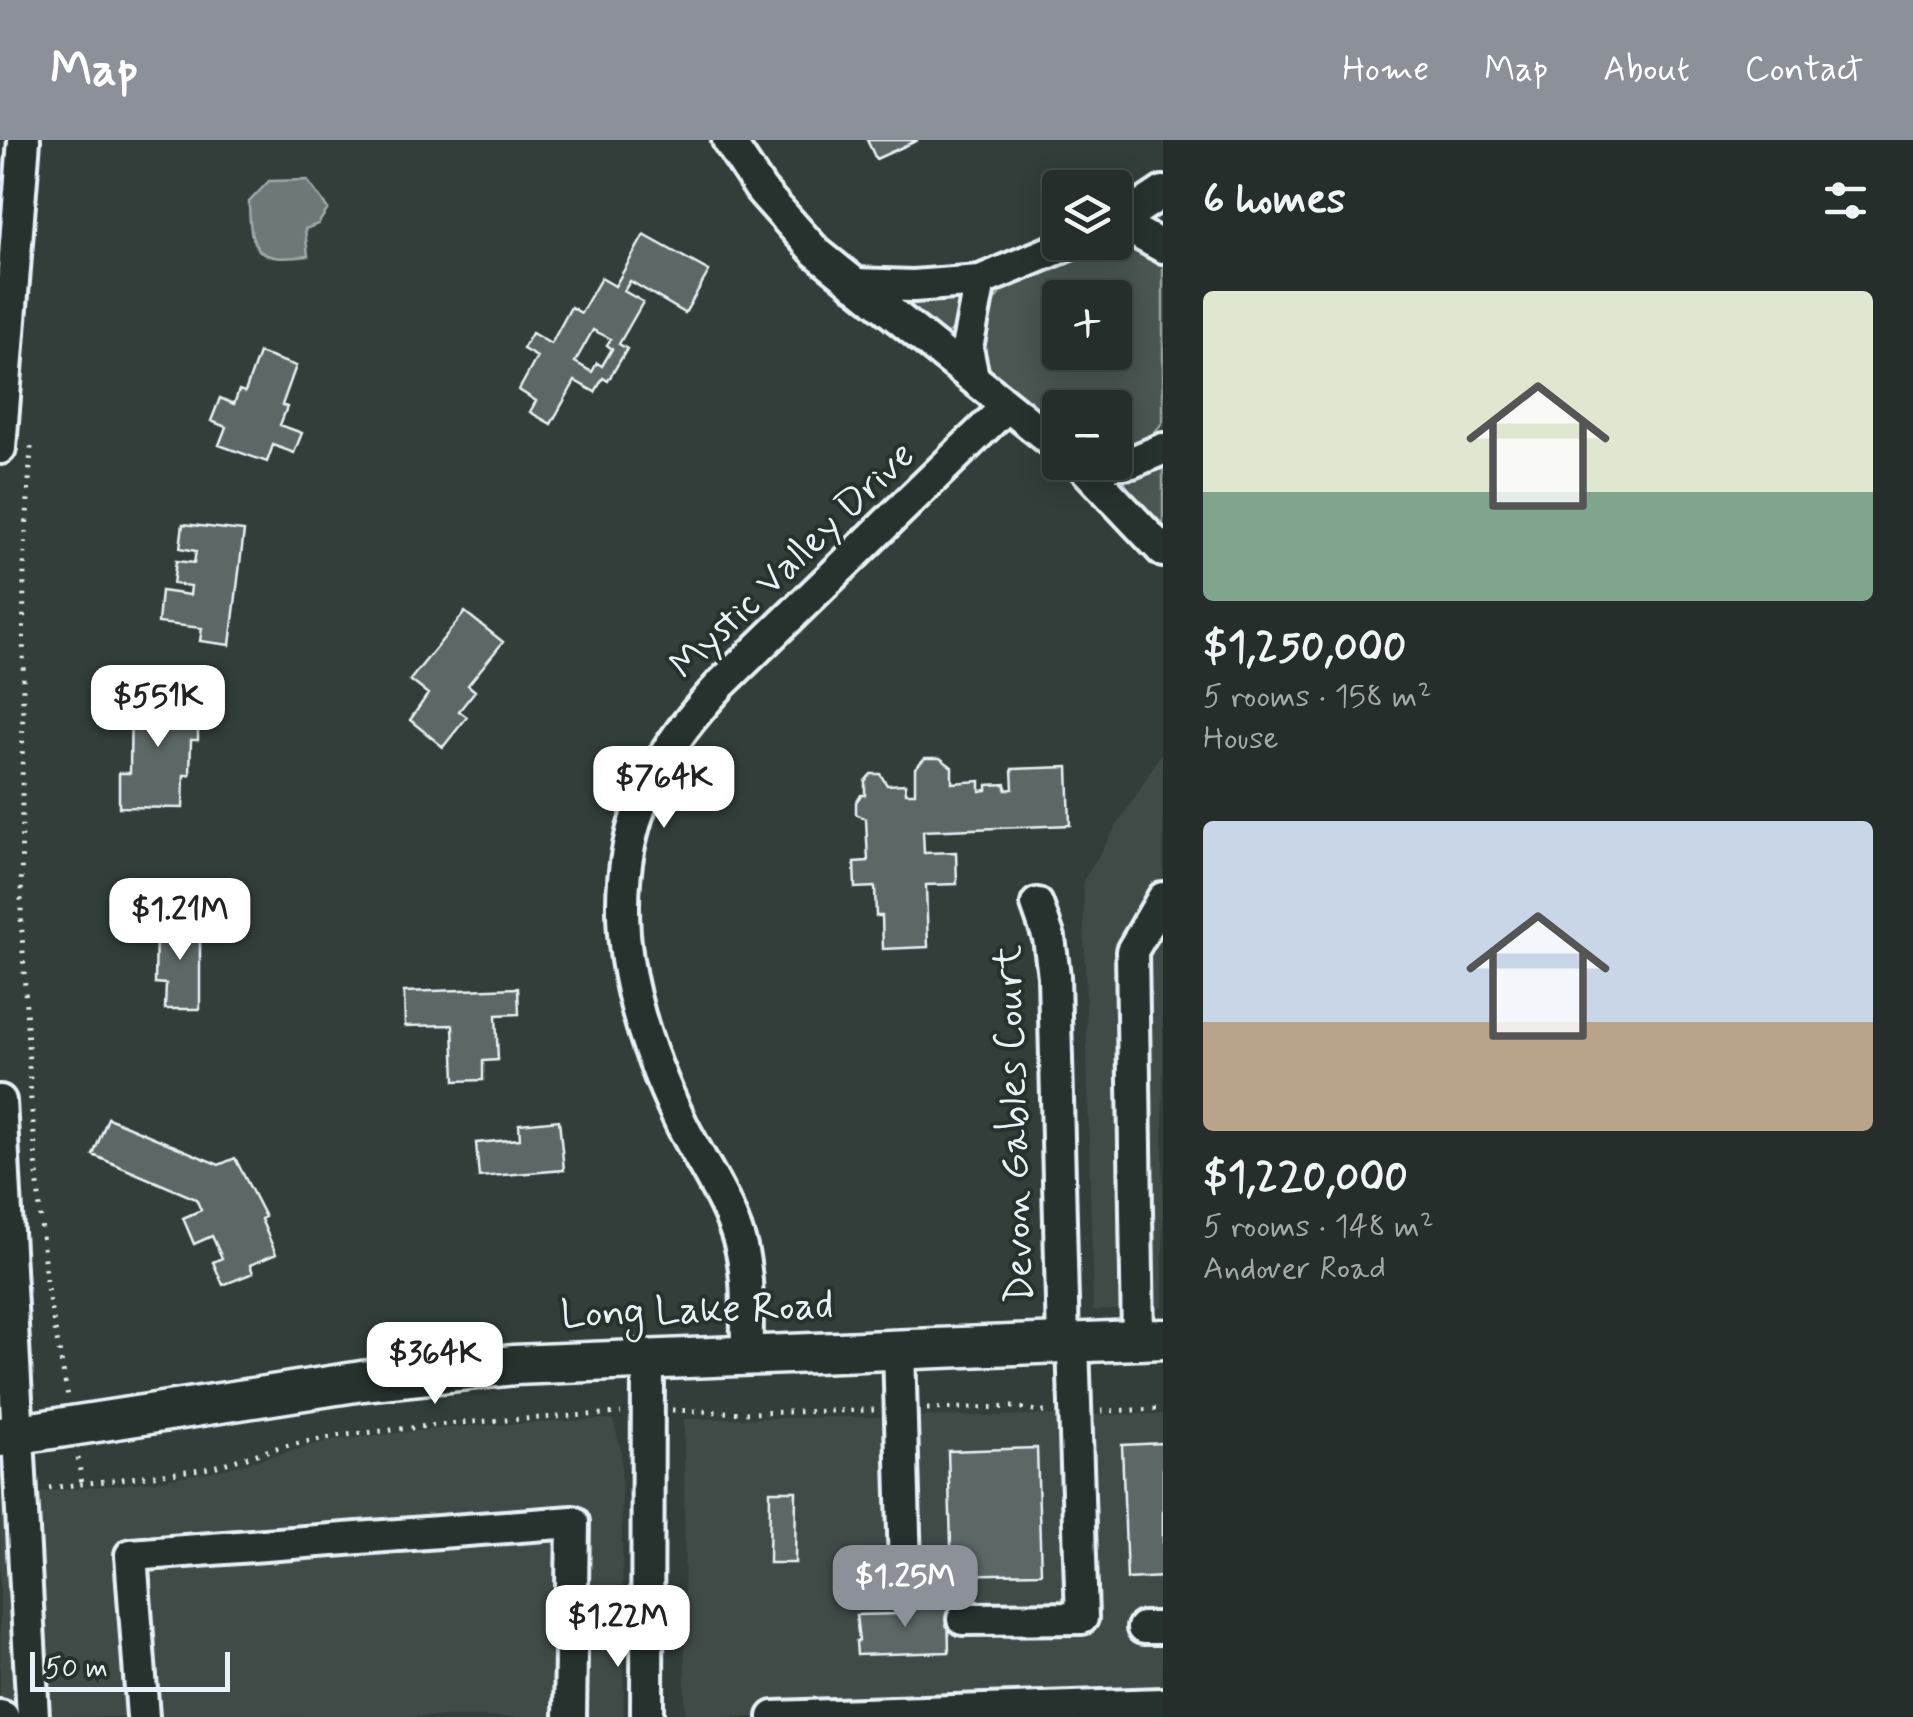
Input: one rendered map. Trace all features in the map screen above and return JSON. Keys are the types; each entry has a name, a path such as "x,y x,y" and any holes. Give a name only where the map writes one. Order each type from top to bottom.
{"main road":[{"name":"Long Lake Road","path":"9,1436 362,1381 514,1365 1151,1340"}],"street":[{"path":"0,448 24,140"},
{"path":"728,140 785,220 816,252 1042,435"},
{"path":"1132,212 1163,192"},
{"path":"1132,231 1163,247"},
{"path":"855,284 927,286 980,281 1042,255"},
{"path":"972,377 967,348 980,281"},
{"name":"Mystic Valley Drive","path":"747,1354 740,1244 728,1210 659,1074 628,974 622,930 623,888 637,818 665,755 720,684 1006,407"},
{"path":"1132,462 1163,449"},
{"path":"1094,480 1163,551"},
{"path":"1151,1340 1132,951 1163,898"},
{"name":"Devon Gables Court","path":"963,1620 1082,1618 1054,976 1050,938 1037,904"},
{"path":"0,1101 9,1436 33,1717"},
{"path":"899,1348 905,1569"},
{"path":"647,1717 648,1358"},
{"path":"142,1717 131,1556 574,1522 570,1717"},
{"path":"774,1717 1163,1704"}],"path":[{"path":"32,436 24,568 20,915 37,1203 54,1337 65,1381"},
{"path":"46,1488 210,1468 280,1447 336,1436 456,1423 610,1414"},
{"path":"79,1462 82,1484"}],"shaded area":[{"path":"307,180 328,209 318,224 305,229 308,256 277,257 260,251 251,233 249,202 269,181"},
{"path":"1132,245 1163,260 1163,421 1154,433 1132,447 1132,390 1042,390 1042,412 990,369 982,345 986,312 1009,281 1060,260 1132,260"},
{"path":"954,296 962,305 956,328 946,335 907,310 905,298"},
{"path":"1163,459 1163,527 1136,503 1127,488 1125,480 1132,480 1132,470"},
{"path":"1163,751 1163,1307 1093,1311 1083,881"},
{"path":"1163,1414 1163,1717 685,1717 684,1419"},
{"path":"613,1419 621,1450 624,1717 0,1717 0,1496 156,1481 224,1469 332,1440 455,1427"}],"building":[{"path":"867,140 918,140 876,159"},
{"path":"644,235 709,271 685,313 630,281 624,291 643,302 619,344 627,349 608,381 603,378 595,392 575,381 551,424 530,412 536,401 519,390 537,357 523,349 532,333 551,344 571,307 581,313 601,278 615,286","holes":["593,330 611,339 607,345 612,349 602,366 597,363 592,372 575,362"]},
{"path":"259,353 296,366 282,405 287,407 280,425 302,433 294,453 273,445 267,462 219,445 226,427 211,421 220,398 234,404 239,390 245,392"},
{"path":"183,524 244,531 230,645 200,641 202,628 158,623 161,591 190,595 191,586 173,584 176,561 194,563 196,551 180,548"},
{"path":"465,612 503,642 468,685 475,691 459,711 467,717 443,747 410,720 428,694 410,680"},
{"path":"131,688 179,688 179,714 198,714 198,740 191,740 190,775 184,775 183,808 119,807 119,773 130,773"},
{"path":"925,758 940,758 952,767 952,783 980,781 980,791 987,790 987,785 1006,784 1006,790 1013,789 1012,769 1068,767 1070,825 923,831 924,853 956,852 957,884 926,885 928,947 883,949 882,916 876,916 875,887 855,888 854,862 868,861 866,819 856,814 856,802 865,795 865,781 871,774 880,774 887,785 905,784 906,793 915,793 915,768"},
{"path":"176,915 200,915 200,1009 165,1009 166,984 155,983 156,931 176,931"},
{"path":"518,988 519,1014 496,1015 498,1060 483,1061 483,1080 455,1081 453,1025 405,1026 404,992"},
{"path":"108,1118 219,1165 235,1158 265,1217 261,1219 276,1254 250,1265 253,1273 223,1285 213,1262 222,1258 212,1236 194,1244 183,1218 201,1210 196,1199 93,1155"},
{"path":"559,1120 564,1170 479,1177 476,1143 520,1139 519,1124"},
{"path":"1163,1443 1163,1577 1127,1579 1122,1445"},
{"path":"1037,1448 1041,1573 952,1575 948,1451"},
{"path":"770,1491 796,1491 795,1563 769,1563"},
{"path":"921,1594 922,1607 948,1606 949,1652 857,1655 856,1615 898,1614 897,1595"}]}
